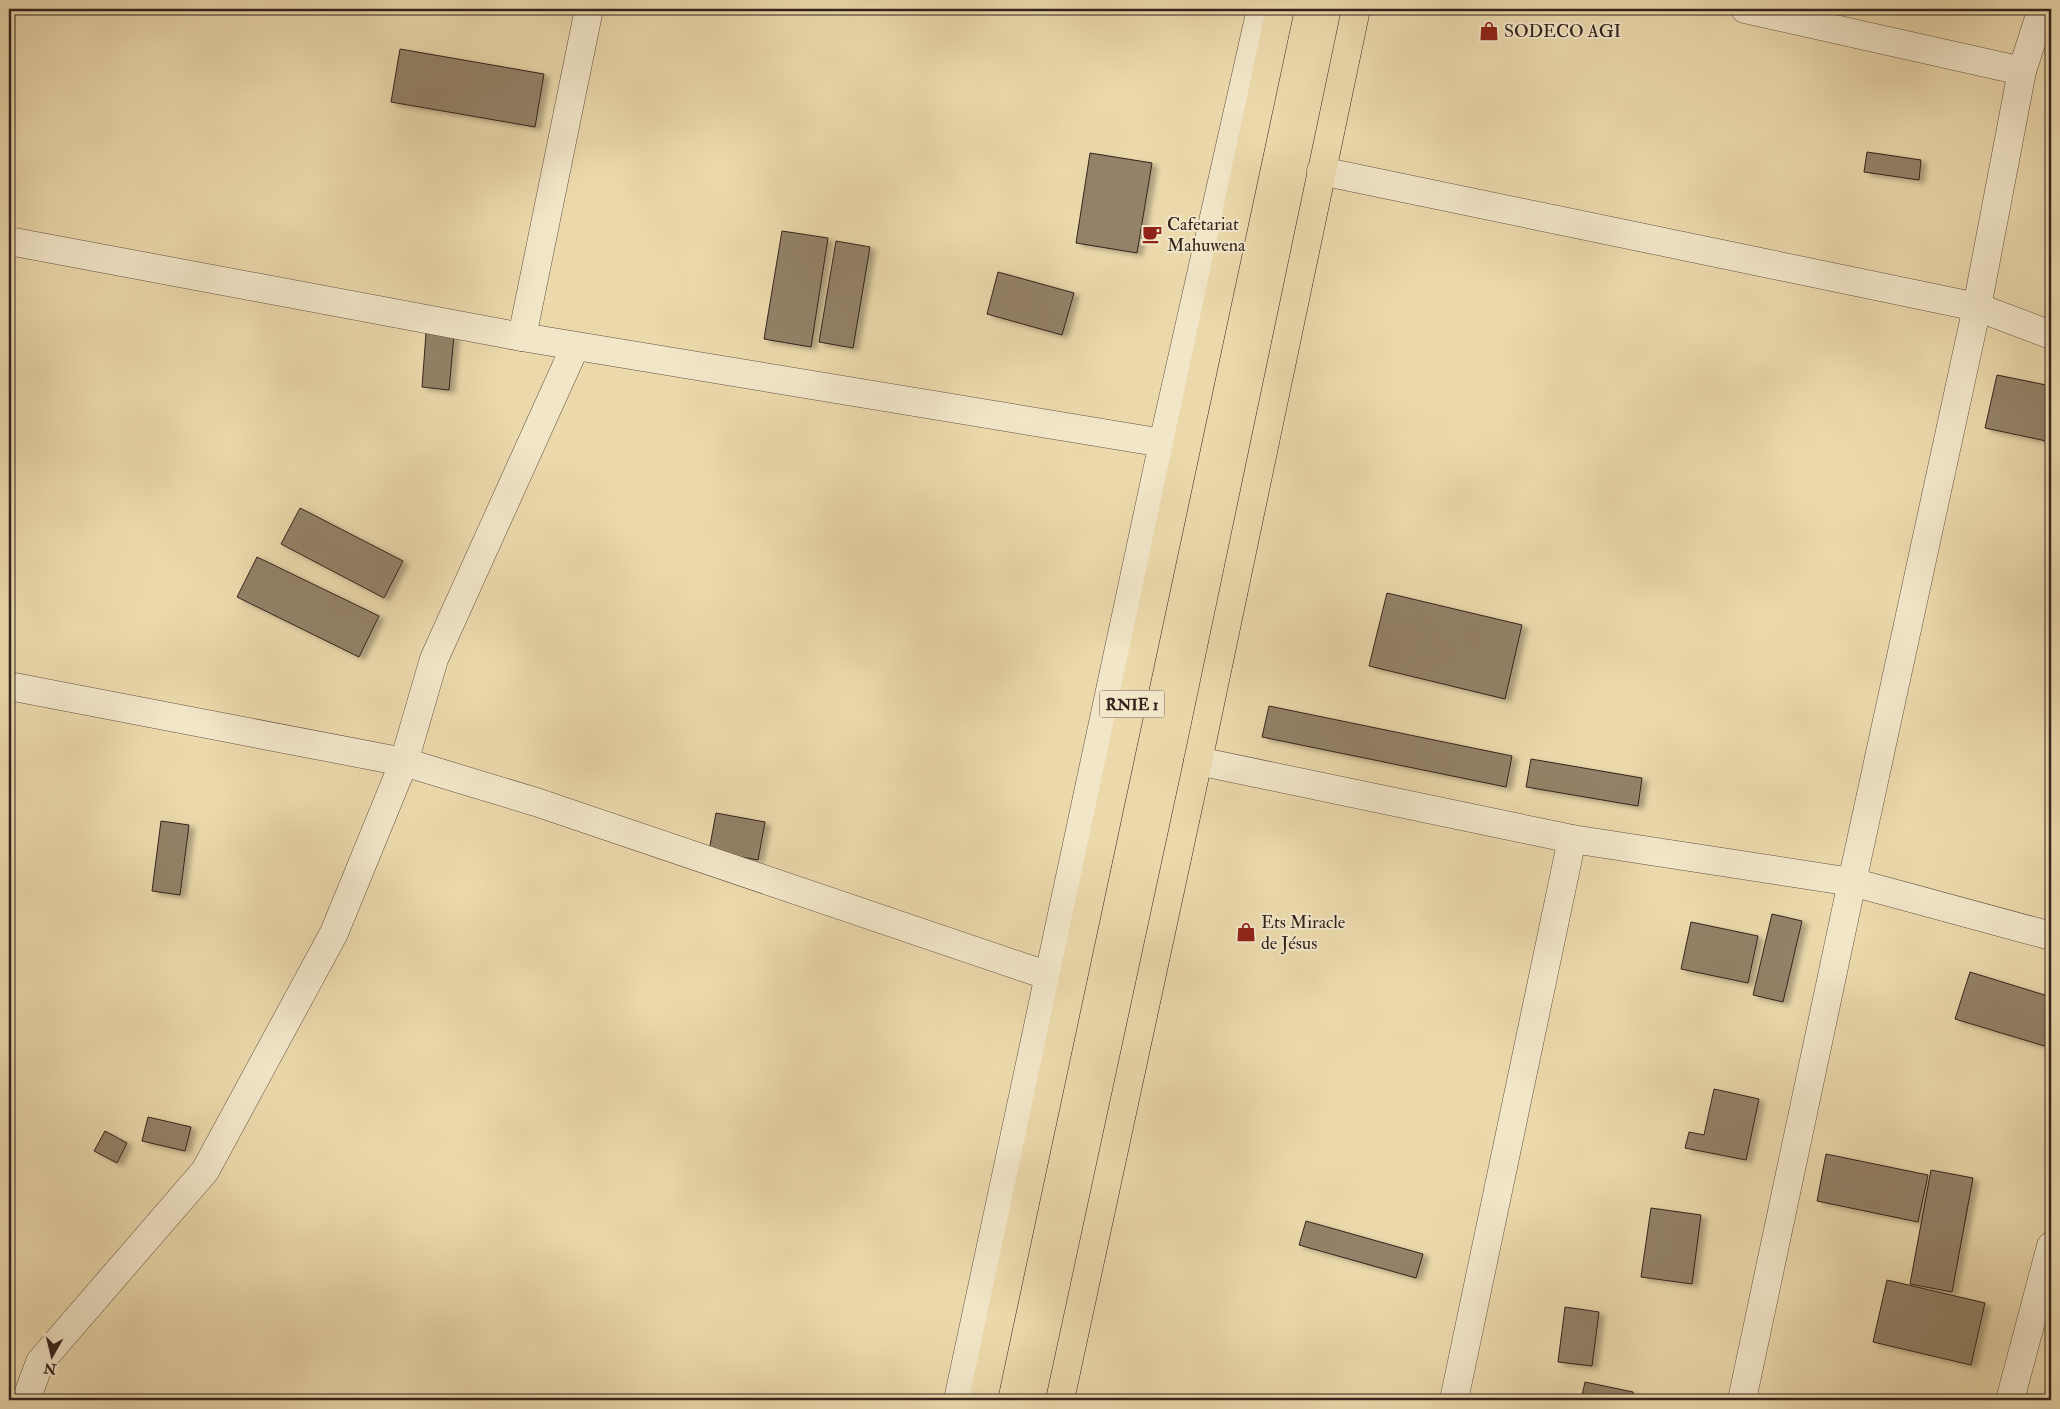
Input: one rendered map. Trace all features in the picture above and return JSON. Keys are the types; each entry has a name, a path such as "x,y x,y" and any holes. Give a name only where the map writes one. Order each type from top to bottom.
{"highway":[{"name":"RNIE 1","path":"983,1400 1280,9"},
{"path":"1060,1400 1198,760 1356,9"}],"street":[{"path":"522,338 589,9"},
{"path":"958,1400 1163,443 1261,9"},
{"path":"1745,9 2022,71"},
{"path":"1742,1400 1977,307 2022,71 2042,9"},
{"path":"1321,171 1977,307 2051,335"},
{"path":"9,241 522,338 1163,443"},
{"path":"26,1400 40,1362 205,1171 334,933 404,762 434,659 575,347"},
{"path":"9,686 404,762 536,802 1049,976"},
{"path":"1198,760 1572,839 1852,882 2051,936"},
{"path":"1454,1400 1572,839"},
{"path":"2010,1400 2051,1246"}],"building":[{"path":"400,49 544,74 535,127 391,102"},
{"path":"1867,152 1921,160 1919,180 1864,172"},
{"path":"1090,153 1152,163 1137,253 1076,243"},
{"path":"782,231 828,238 811,347 764,339"},
{"path":"836,241 870,247 853,348 819,342"},
{"path":"998,272 1074,293 1062,335 987,314"},
{"path":"426,333 454,335 449,390 422,387"},
{"path":"1997,375 2051,386 2051,442 1985,428"},
{"path":"300,508 403,561 384,598 281,544"},
{"path":"257,557 379,616 359,657 237,597"},
{"path":"1387,593 1522,625 1505,699 1369,666"},
{"path":"1269,706 1512,756 1506,787 1262,737"},
{"path":"1531,759 1642,778 1638,806 1526,787"},
{"path":"716,813 765,822 758,860 709,851"},
{"path":"161,821 189,825 180,895 152,891"},
{"path":"1772,914 1802,921 1783,1002 1753,995"},
{"path":"1691,922 1758,936 1748,983 1681,969"},
{"path":"1970,972 2051,997 2051,1048 1955,1019"},
{"path":"1714,1089 1759,1099 1746,1160 1685,1148 1689,1132 1704,1135"},
{"path":"148,1117 191,1127 185,1151 142,1141"},
{"path":"105,1131 127,1143 117,1163 94,1151"},
{"path":"1826,1154 1928,1175 1918,1222 1817,1201"},
{"path":"1931,1170 1973,1178 1952,1292 1910,1284"},
{"path":"1651,1208 1701,1215 1692,1284 1641,1277"},
{"path":"1306,1221 1423,1254 1416,1278 1299,1245"},
{"path":"1887,1280 1985,1303 1971,1365 1873,1342"},
{"path":"1565,1307 1599,1312 1592,1366 1558,1362"},
{"path":"1585,1382 1633,1392 1632,1400 1581,1400"}],"place":[{"name":"SODECO AGI","path":"1489,31"},
{"name":"Cafetariat Mahuwena","path":"1152,234"},
{"name":"Ets Miracle de Jésus","path":"1246,932"}]}
